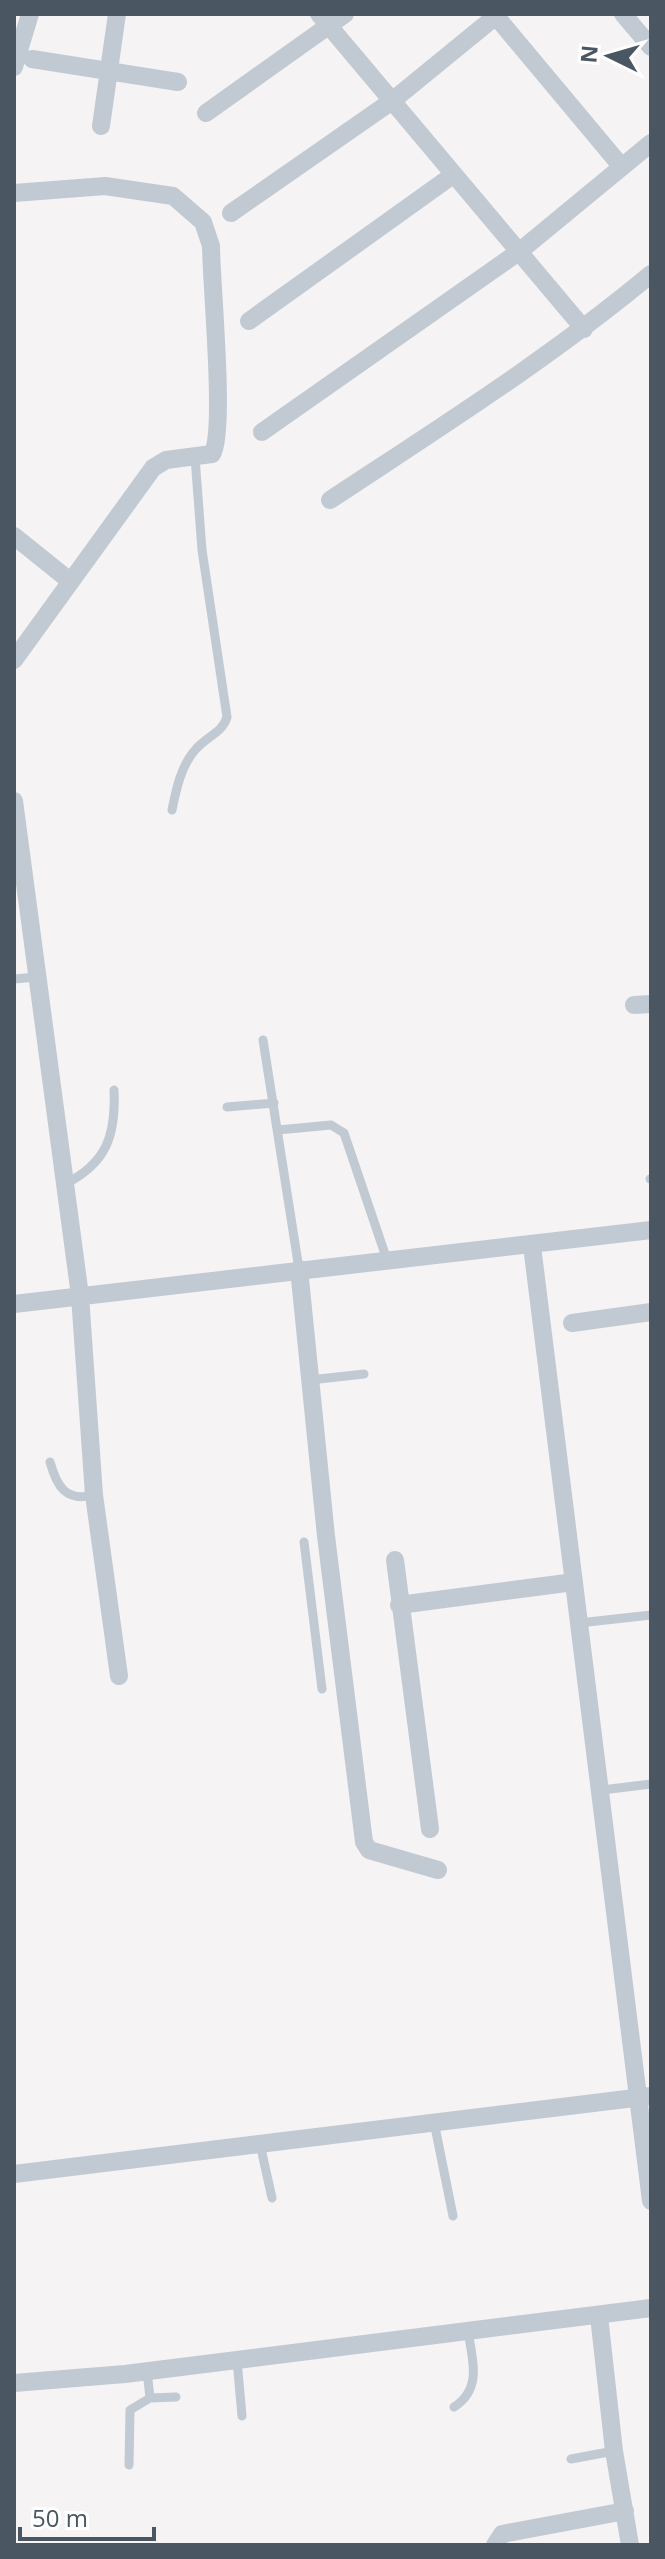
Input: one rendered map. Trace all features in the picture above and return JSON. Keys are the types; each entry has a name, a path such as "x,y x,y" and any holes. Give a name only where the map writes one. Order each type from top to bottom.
{"street":[{"path":"14,67 30,14"},
{"path":"101,126 117,14"},
{"path":"206,113 324,20 345,14"},
{"path":"623,14 651,47"},
{"path":"231,213 392,101 495,15 621,166"},
{"path":"324,20 584,329"},
{"path":"32,59 178,82"},
{"path":"262,432 520,251 651,143"},
{"path":"249,321 453,175"},
{"path":"14,193 105,186 173,196 203,222 211,246 218,417 216,447 212,454 166,460 153,468 14,660"},
{"path":"330,500 584,329 651,274"},
{"path":"14,536 70,581"},
{"path":"14,801 80,1296 94,1495 119,1676"},
{"path":"14,1304 651,1230"},
{"path":"532,1246 579,1623 644,2097 651,2201"},
{"path":"299,1269 332,1588 364,1842 369,1850 438,1870"},
{"path":"572,1323 651,1312"},
{"path":"395,1560 430,1829"},
{"path":"399,1605 574,1582"},
{"path":"14,2174 644,2097"},
{"path":"14,2383 147,2371 651,2308"},
{"path":"599,2316 614,2451 630,2545"},
{"path":"495,2545 502,2534 625,2511"}],"lane":[{"path":"172,810 182,771 192,752 223,728 227,717 202,550 195,457"},
{"path":"14,979 37,977"},
{"path":"263,1040 299,1269"},
{"path":"65,1184 94,1166 108,1146 114,1090"},
{"path":"227,1107 274,1103"},
{"path":"278,1130 331,1125 344,1133 387,1260"},
{"path":"310,1380 364,1374"},
{"path":"50,1462 57,1486 68,1495 81,1498 94,1495"},
{"path":"304,1542 322,1689"},
{"path":"310,1591 332,1588"},
{"path":"579,1623 651,1615"},
{"path":"602,1790 651,1784"},
{"path":"434,2122 453,2216"},
{"path":"260,2144 272,2198"},
{"path":"454,2407 468,2398 474,2382 468,2332"},
{"path":"237,2360 242,2416"},
{"path":"147,2371 150,2398"},
{"path":"129,2465 127,2426 130,2410 150,2398 176,2397"},
{"path":"571,2459 614,2451"}]}
